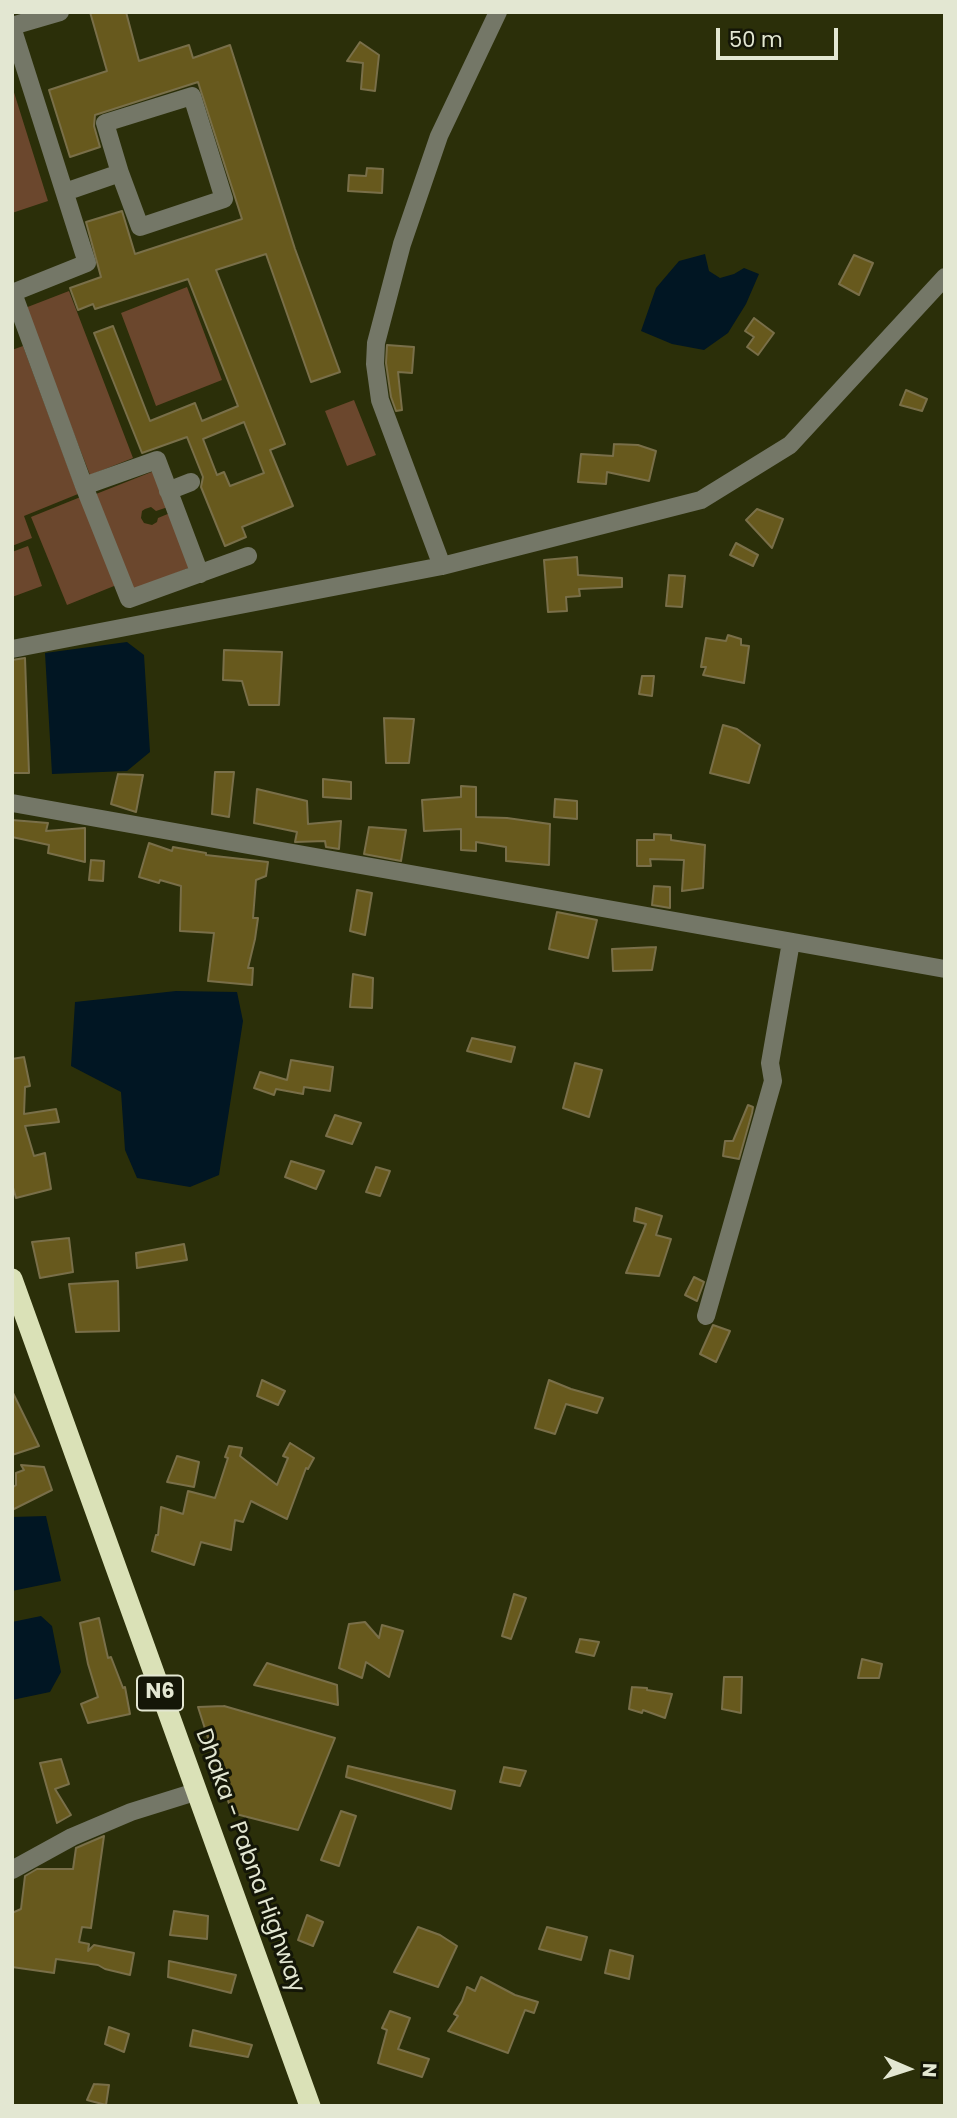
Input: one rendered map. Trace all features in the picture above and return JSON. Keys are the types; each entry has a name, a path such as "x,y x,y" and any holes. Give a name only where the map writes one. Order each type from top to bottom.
{"highway":[{"name":"Dhaka - Pabna Highway","path":"12,1279 310,2106"}],"street":[{"path":"60,12 12,27 87,263 13,293 129,599 247,556"},
{"path":"442,566 380,400 374,364 376,343 402,244 439,136 498,12"},
{"path":"192,96 224,199 140,227 120,173 105,123 192,96"},
{"path":"65,192 120,173"},
{"path":"12,649 442,566 701,500 790,445 945,277"},
{"path":"84,486 156,460 200,574"},
{"path":"168,491 191,482"},
{"path":"12,803 945,969"},
{"path":"706,1316 773,1081 770,1063 791,942"},
{"path":"12,1870 84,1832 131,1812 195,1791"}],"shaded area":[{"path":"12,86 48,201 12,213"},
{"path":"187,287 222,380 156,406 121,313"},
{"path":"69,291 133,458 90,475 25,308"},
{"path":"23,346 78,494 24,516 32,538 12,546 12,350"},
{"path":"354,400 376,455 347,466 325,411"},
{"path":"154,471 168,507 156,511 151,507 145,509 141,518 144,523 152,525 158,518 170,513 191,567 134,590 96,494"},
{"path":"83,496 119,584 67,605 31,517"},
{"path":"28,546 42,586 12,597 12,552"}],"water":[{"path":"705,254 709,271 720,278 744,268 759,274 746,304 728,333 704,350 672,344 641,331 656,288 679,261"},
{"path":"127,642 144,655 150,752 127,771 52,774 45,653"},
{"path":"176,991 237,992 243,1021 219,1175 190,1187 137,1178 125,1150 121,1092 71,1066 75,1002"},
{"path":"46,1516 61,1581 12,1591 12,1517"},
{"path":"41,1616 52,1626 61,1672 50,1692 12,1700 12,1622"}],"building":[{"path":"90,12 126,12 139,61 189,45 193,58 230,45 295,249 340,372 311,382 266,254 216,270 285,444 270,450 293,506 242,527 246,537 225,546 201,487 203,477 187,437 142,453 94,333 113,326 150,421 195,403 202,421 238,406 188,279 95,309 93,304 78,310 70,288 101,277 86,222 122,211 135,254 242,219 198,82 95,115 94,126 100,147 70,157 49,90 107,71","holes":["244,422 264,473 230,486 224,472 217,475 203,439"]},
{"path":"360,42 379,55 375,91 361,89 363,63 347,61"},
{"path":"367,168 383,169 382,193 348,191 349,175 366,176"},
{"path":"854,255 873,263 859,295 839,284"},
{"path":"754,318 774,333 758,355 747,347 754,337 745,331"},
{"path":"387,345 414,347 412,373 398,372 402,410 396,411 391,397 386,363"},
{"path":"906,390 927,399 922,411 900,405"},
{"path":"614,444 638,445 656,451 649,481 607,472 606,484 578,482 581,454 613,456"},
{"path":"757,509 783,519 772,548 746,520"},
{"path":"736,543 758,555 753,566 730,555"},
{"path":"577,557 578,575 622,578 622,587 579,589 580,596 566,597 567,611 548,612 544,560"},
{"path":"669,575 685,576 682,607 666,606"},
{"path":"728,635 741,639 741,645 749,646 744,683 703,675 706,667 701,667 706,638 726,641"},
{"path":"224,650 282,652 279,705 249,705 242,681 223,680"},
{"path":"25,658 29,773 12,773 12,660"},
{"path":"642,676 654,676 652,696 639,694"},
{"path":"384,718 414,719 409,763 386,763"},
{"path":"723,725 737,729 760,745 749,783 710,773"},
{"path":"215,772 234,772 229,817 212,814"},
{"path":"118,774 143,775 136,812 111,804"},
{"path":"323,779 351,782 351,799 323,797"},
{"path":"461,786 476,787 476,817 550,824 549,865 506,861 506,847 476,842 476,851 461,850 461,829 424,831 422,800 461,797"},
{"path":"257,789 307,801 308,824 341,821 339,849 326,847 325,841 295,842 297,832 254,823"},
{"path":"555,799 577,801 577,819 554,817"},
{"path":"12,820 48,823 46,831 85,828 85,862 48,853 49,845 12,837"},
{"path":"369,827 406,830 401,861 364,854"},
{"path":"654,834 671,835 671,840 705,845 703,888 682,891 684,860 650,859 651,866 637,866 637,840 654,840"},
{"path":"149,843 172,851 173,847 206,855 268,862 266,876 256,880 253,918 258,918 248,968 253,968 252,985 208,981 214,933 180,931 181,886 139,877"},
{"path":"91,860 104,861 103,881 89,880"},
{"path":"654,886 670,887 670,908 652,905"},
{"path":"357,890 372,893 365,935 350,931"},
{"path":"557,912 597,920 588,958 549,949"},
{"path":"656,947 652,970 613,971 612,949"},
{"path":"353,974 373,978 372,1008 350,1007"},
{"path":"472,1038 515,1047 511,1062 467,1051"},
{"path":"24,1057 30,1086 25,1087 24,1114 56,1109 59,1122 25,1126 34,1156 45,1153 51,1189 16,1198 12,1184 12,1059"},
{"path":"291,1060 333,1067 330,1091 304,1087 303,1094 276,1089 274,1095 254,1088 260,1072 287,1080"},
{"path":"575,1063 602,1070 589,1117 563,1108"},
{"path":"748,1105 753,1107 752,1113 739,1159 723,1156 725,1141 733,1141"},
{"path":"335,1115 361,1123 352,1144 326,1136"},
{"path":"291,1161 324,1171 316,1189 285,1177"},
{"path":"376,1167 390,1171 380,1196 366,1192"},
{"path":"636,1208 662,1216 656,1235 671,1239 659,1276 626,1273 646,1224 634,1221"},
{"path":"69,1238 73,1272 40,1278 32,1242"},
{"path":"184,1244 187,1260 137,1268 136,1253"},
{"path":"694,1277 704,1282 697,1301 685,1295"},
{"path":"118,1281 119,1331 76,1332 69,1284"},
{"path":"713,1325 730,1331 716,1362 700,1354"},
{"path":"262,1380 285,1391 278,1405 257,1396"},
{"path":"549,1380 603,1398 597,1413 566,1404 555,1434 535,1428"},
{"path":"12,1391 39,1446 12,1455"},
{"path":"290,1443 314,1458 308,1469 306,1468 287,1519 251,1501 243,1522 235,1520 231,1550 201,1542 194,1565 152,1551 158,1535 161,1507 183,1514 188,1491 215,1498 228,1458 225,1457 229,1446 242,1448 240,1456 277,1485 288,1458 283,1456"},
{"path":"177,1456 199,1462 194,1487 167,1482"},
{"path":"21,1465 44,1467 52,1490 12,1510 12,1488 16,1485 16,1473 24,1470"},
{"path":"514,1594 526,1598 511,1639 502,1636"},
{"path":"99,1618 108,1658 111,1657 123,1688 125,1687 130,1714 88,1723 81,1704 98,1697 80,1623"},
{"path":"365,1622 379,1638 382,1625 403,1631 389,1677 366,1662 362,1678 339,1668 349,1624"},
{"path":"580,1639 599,1642 594,1656 576,1652"},
{"path":"862,1659 882,1664 879,1678 858,1678"},
{"path":"267,1663 337,1685 338,1705 254,1685"},
{"path":"724,1677 742,1677 741,1713 722,1709"},
{"path":"632,1687 672,1694 665,1718 643,1710 642,1713 629,1709"},
{"path":"224,1706 335,1738 298,1830 232,1813 198,1707"},
{"path":"61,1759 69,1784 55,1789 71,1815 57,1823 40,1763"},
{"path":"348,1766 455,1791 451,1809 346,1777"},
{"path":"504,1767 526,1771 520,1786 500,1782"},
{"path":"341,1811 356,1816 339,1866 321,1860"},
{"path":"104,1836 91,1928 82,1927 79,1942 89,1944 88,1951 94,1945 134,1953 130,1975 98,1965 56,1959 54,1973 12,1967 12,1913 21,1909 25,1876 37,1869 73,1869 76,1848"},
{"path":"174,1911 208,1916 207,1939 170,1935"},
{"path":"307,1915 323,1922 313,1946 298,1940"},
{"path":"418,1927 440,1935 457,1946 438,1987 394,1972"},
{"path":"547,1927 587,1937 581,1960 539,1949"},
{"path":"610,1950 633,1956 629,1979 605,1973"},
{"path":"169,1961 236,1975 231,1993 168,1977"},
{"path":"481,1977 515,1995 538,2002 534,2013 525,2010 508,2053 448,2031 458,2016 454,2014 467,1987 475,1991"},
{"path":"390,2011 410,2018 398,2049 429,2059 422,2077 378,2063 387,2030 382,2028"},
{"path":"109,2027 129,2034 124,2052 105,2044"},
{"path":"193,2030 252,2045 248,2057 190,2046"},
{"path":"94,2084 109,2085 106,2105 87,2100"}]}
